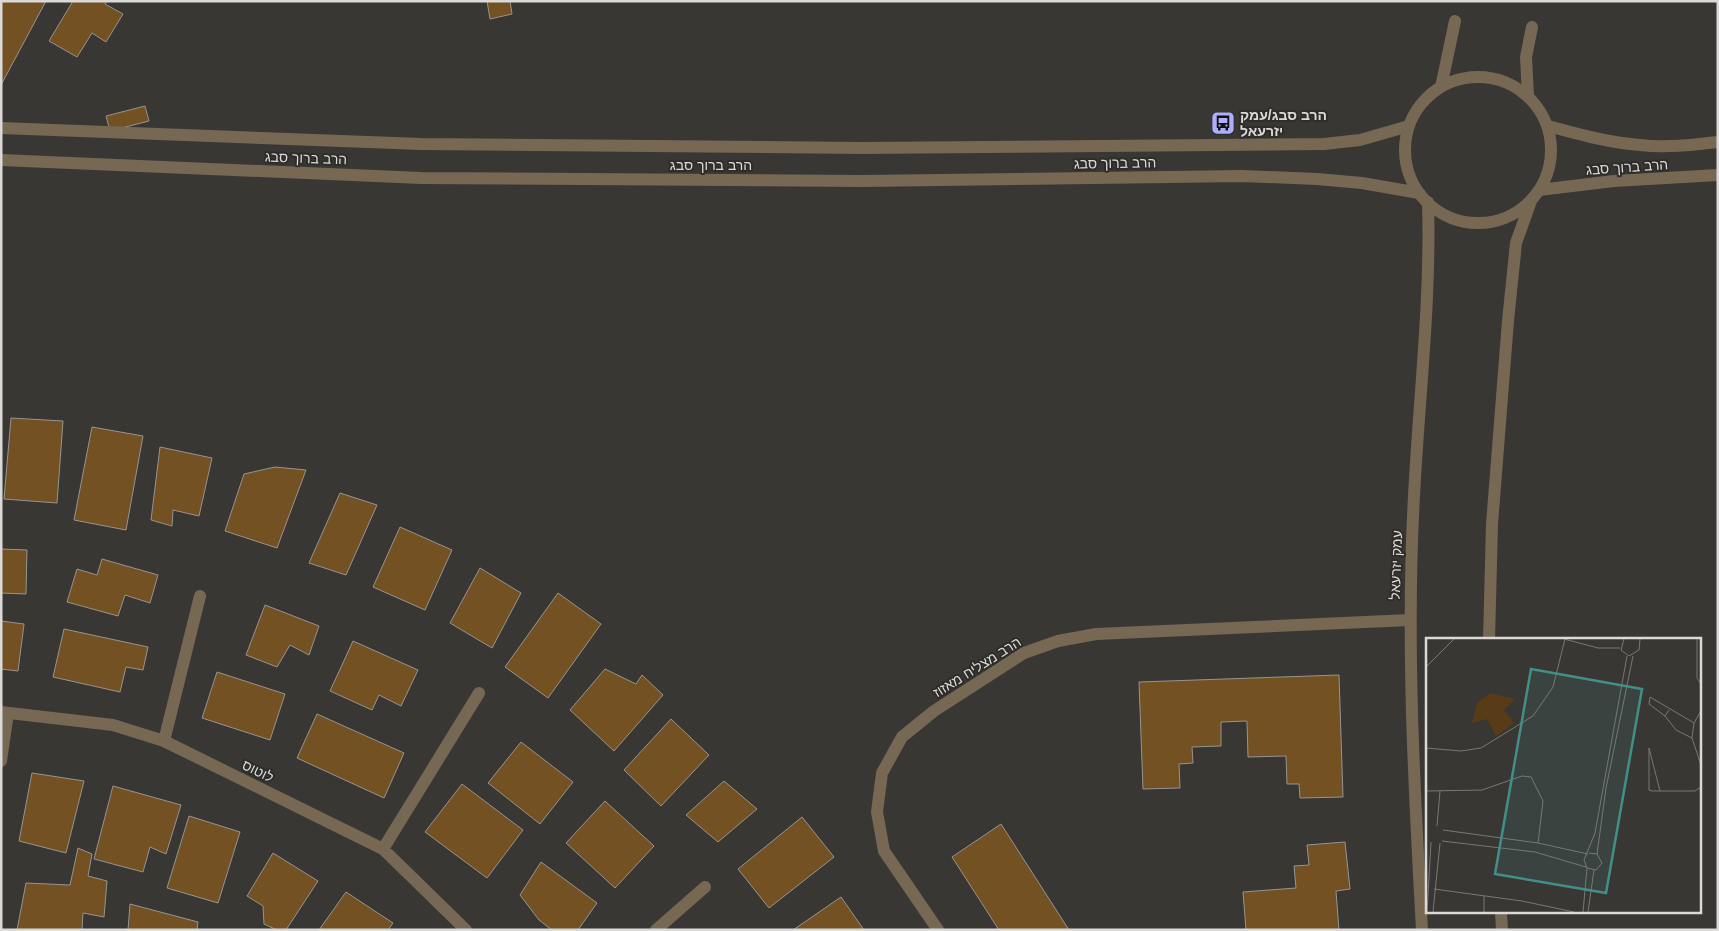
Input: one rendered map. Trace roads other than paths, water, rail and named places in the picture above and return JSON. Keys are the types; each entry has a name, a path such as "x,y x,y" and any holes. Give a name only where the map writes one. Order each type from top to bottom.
{"street":[{"path":"1441,87 1455,21"},
{"path":"1528,96 1526,57 1532,27"},
{"path":"1489,638 1492,524 1516,243 1535,196 1547,176 1551,160 1551,143 1548,126 1540,110 1528,96 1513,85 1495,78 1476,76 1458,79 1441,87 1427,97 1417,110 1409,126 1406,160 1413,183 1424,198 1437,210 1457,220 1480,223 1491,222 1513,214 1535,196"},
{"name":"הרב ברוך סבג","path":"1,128 421,144 862,148 1324,144 1360,140 1409,126"},
{"name":"הרב ברוך סבג","path":"1548,126 1590,137 1640,146 1692,145 1718,142"},
{"name":"הרב ברוך סבג","path":"1,160 420,178 862,181 1242,176 1362,183 1424,198"},
{"name":"הרב ברוך סבג","path":"1535,196 1614,181 1718,175"},
{"name":"עמק יזרעאל","path":"1422,930 1410,620 1414,496 1428,304 1430,249 1424,198"},
{"path":"164,741 200,596"},
{"name":"הרב מצליח מאזוז","path":"938,930 884,851 877,812 882,773 902,737 934,711 1024,653 1058,641 1096,634 1410,620"},
{"path":"383,849 479,693"},
{"path":"1,761 5,712"},
{"name":"לוטוס","path":"5,712 114,725 164,741 383,849 466,930"},
{"path":"656,930 705,887"},
{"path":"1501,914 1502,930"}],"place":[{"name":"הרב סבג/עמק יזרעאל","path":"1223,123"}]}
